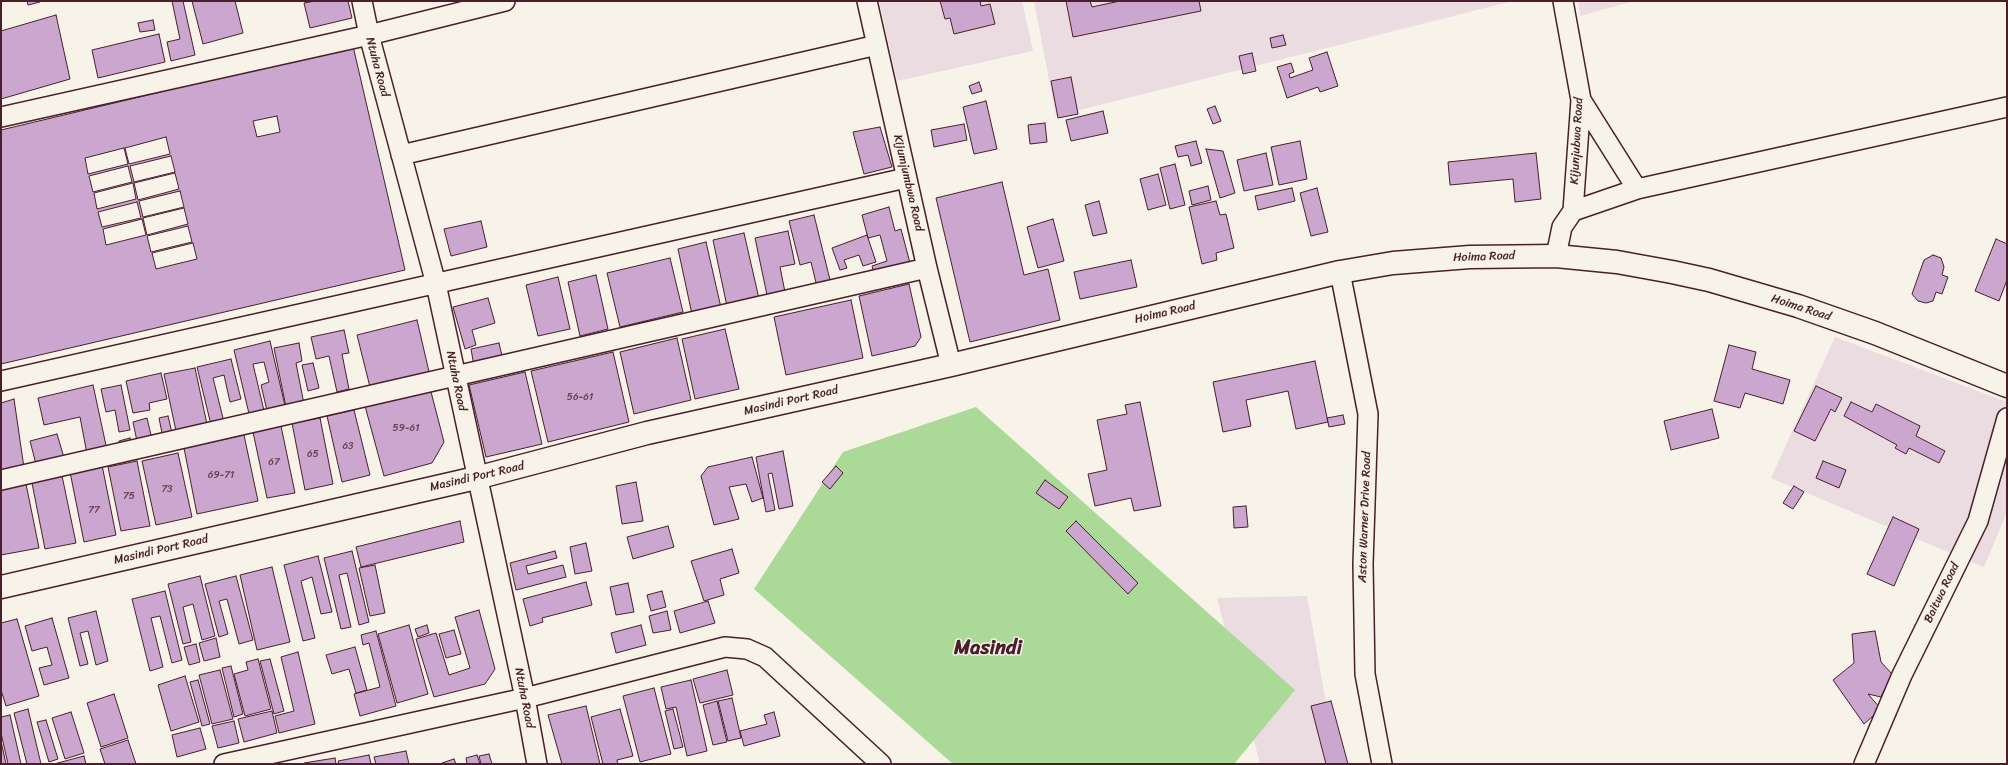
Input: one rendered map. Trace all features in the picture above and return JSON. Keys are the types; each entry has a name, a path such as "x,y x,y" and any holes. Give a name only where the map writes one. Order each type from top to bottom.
{"main road":[{"name":"Hoima Road","path":"951,365 1340,272 1401,262 1470,257 1556,256 1617,262 1709,280 1798,306 1875,333 2007,386"},
{"name":"Masindi Port Road","path":"1,587 476,478 647,433 951,365"}],"street":[{"name":"Ntuha Road","path":"362,1 369,35 400,155 436,284 537,764"},
{"path":"1,117 369,35 505,1"},
{"name":"Kijumjumbwa Road","path":"867,1 906,178 951,365"},
{"name":"Kijunjubwa Road","path":"1563,1 1581,100 1573,211"},
{"path":"400,155 877,45"},
{"path":"1581,100 1637,189"},
{"path":"1556,256 1562,227 1573,211 1637,189 2007,107"},
{"path":"1,381 906,178"},
{"path":"1,480 927,268"},
{"name":"Aston Warner Drive Road","path":"1340,272 1357,348 1368,414 1363,564 1364,666 1382,764"},
{"name":"Baitwa Road","path":"1864,764 1902,675 1978,521 2007,418"},
{"path":"224,764 524,698 725,647 747,649 765,657 881,764"}],"shaded area":[{"path":"879,1 1022,1 1033,51 897,81"},
{"path":"1034,1 1513,1 1056,116"},
{"path":"1578,1 1634,1 1580,16"},
{"path":"1835,337 2007,402 2007,512 1984,567 1771,478"},
{"path":"1307,596 1337,764 1260,764 1217,598"}],"green space":[{"path":"976,407 1295,690 1234,764 953,764 754,589 843,452"}],"building":[{"path":"27,1 40,1 40,2 28,5"},
{"path":"172,1 183,1 195,55 171,61 167,42 180,39"},
{"path":"192,1 235,1 243,33 203,44"},
{"path":"315,1 348,1 352,18 310,28 304,3"},
{"path":"940,1 980,1 981,6 990,4 995,24 954,34 950,18 945,19"},
{"path":"1066,1 1090,1 1092,7 1120,1 1199,1 1201,11 1073,37"},
{"path":"56,15 70,79 1,99 1,31"},
{"path":"153,20 155,30 140,32 138,23"},
{"path":"159,34 165,62 98,78 92,50"},
{"path":"1283,35 1286,45 1272,48 1270,38"},
{"path":"353,46 405,270 1,364 1,130"},
{"path":"1327,52 1338,86 1320,92 1318,87 1287,98 1277,67 1291,63 1294,72 1289,74 1290,78 1313,70 1309,58"},
{"path":"1252,53 1256,71 1243,74 1239,56"},
{"path":"1071,77 1078,114 1058,118 1051,81"},
{"path":"979,82 982,91 972,94 969,86"},
{"path":"986,101 997,149 974,154 963,107"},
{"path":"1215,106 1221,121 1213,124 1207,109"},
{"path":"1103,111 1108,133 1071,141 1066,120"},
{"path":"277,116 280,132 257,137 253,121"},
{"path":"1045,123 1047,142 1030,144 1028,125"},
{"path":"964,124 967,140 934,147 931,130"},
{"path":"880,127 892,167 864,174 853,132"},
{"path":"166,137 170,154 129,164 125,148"},
{"path":"1196,141 1202,163 1191,166 1188,155 1178,157 1175,146"},
{"path":"1300,141 1307,179 1279,185 1271,147"},
{"path":"124,148 128,164 88,174 85,158"},
{"path":"1206,149 1223,151 1235,193 1220,198"},
{"path":"1266,153 1273,185 1244,191 1237,160"},
{"path":"1536,153 1541,199 1515,202 1513,179 1450,185 1448,162"},
{"path":"171,156 175,172 134,182 130,166"},
{"path":"1175,164 1185,205 1170,209 1160,168"},
{"path":"128,166 132,182 93,192 89,176"},
{"path":"175,173 179,189 138,200 134,183"},
{"path":"1158,174 1166,205 1148,210 1140,179"},
{"path":"1002,182 1024,275 1048,269 1060,320 970,342 936,198"},
{"path":"133,183 136,199 97,209 94,193"},
{"path":"1208,186 1211,200 1192,205 1189,191"},
{"path":"1292,188 1295,201 1258,210 1255,196"},
{"path":"1317,188 1328,232 1311,236 1300,193"},
{"path":"180,191 184,207 143,217 139,201"},
{"path":"1099,201 1107,233 1093,236 1085,205"},
{"path":"1216,201 1220,215 1226,214 1234,248 1216,253 1217,260 1202,264 1189,207"},
{"path":"137,202 141,218 102,227 98,212"},
{"path":"889,207 895,231 901,229 911,267 875,277 872,266 887,261 880,235 868,238 862,215"},
{"path":"184,208 188,224 147,235 143,218"},
{"path":"814,215 831,284 817,287 811,262 800,265 789,221"},
{"path":"142,219 146,235 106,245 103,229"},
{"path":"1053,219 1064,261 1038,268 1027,227"},
{"path":"481,221 487,247 451,256 444,229"},
{"path":"188,226 192,242 151,252 147,236"},
{"path":"788,231 795,264 780,267 785,292 767,295 755,238"},
{"path":"744,233 760,303 728,311 713,240"},
{"path":"867,235 876,262 863,266 859,255 844,260 847,268 840,270 832,248"},
{"path":"1996,239 2007,244 2007,280 1999,301 1975,291"},
{"path":"706,242 722,312 693,319 678,249"},
{"path":"193,243 197,259 156,269 152,253"},
{"path":"1933,255 1941,258 1944,267 1942,275 1948,277 1942,294 1936,292 1933,301 1926,303 1918,301 1912,294 1924,260"},
{"path":"670,258 683,312 620,327 607,273"},
{"path":"1131,260 1137,287 1080,299 1074,272"},
{"path":"596,275 608,329 580,336 568,282"},
{"path":"558,277 570,329 538,336 526,285"},
{"path":"909,284 921,337 915,346 872,356 859,296"},
{"path":"488,298 495,323 472,330 476,345 465,349 453,307"},
{"path":"851,300 863,358 786,375 774,317"},
{"path":"417,320 430,376 371,391 357,335"},
{"path":"725,329 739,389 695,399 682,339"},
{"path":"344,330 349,353 342,354 349,389 337,392 329,356 316,359 311,337"},
{"path":"677,338 691,400 634,414 620,352"},
{"path":"270,341 286,410 268,415 261,385 269,382 264,362 253,364 265,415 250,418 234,350"},
{"path":"299,343 302,361 296,363 304,404 287,412 274,348"},
{"path":"499,343 503,360 474,366 471,349"},
{"path":"1729,345 1756,352 1752,369 1790,380 1783,404 1745,393 1740,408 1714,401"},
{"path":"613,352 629,422 548,442 531,371"},
{"path":"231,359 241,399 230,402 224,375 213,378 225,426 212,429 197,367"},
{"path":"1315,361 1328,422 1296,429 1288,391 1246,400 1251,426 1223,432 1213,382"},
{"path":"313,363 319,388 308,391 302,365"},
{"path":"195,368 208,429 177,436 164,374"},
{"path":"525,372 542,444 486,457 469,385"},
{"path":"161,373 167,399 149,403 150,410 133,413 126,381"},
{"path":"93,385 107,450 87,454 80,417 44,425 38,398"},
{"path":"121,385 130,430 119,432 115,410 106,412 101,389"},
{"path":"1816,386 1842,398 1835,412 1831,409 1815,441 1794,431"},
{"path":"430,388 444,442 432,463 384,476 365,406"},
{"path":"14,399 24,468 1,473 1,403"},
{"path":"1140,402 1161,506 1134,511 1131,498 1095,506 1088,474 1107,470 1097,420 1127,414 1125,405"},
{"path":"1851,402 1872,412 1876,404 1920,426 1916,436 1945,451 1939,463 1909,448 1906,454 1895,448 1897,445 1844,416"},
{"path":"1712,409 1719,438 1671,450 1664,421"},
{"path":"354,410 370,475 342,482 327,416"},
{"path":"1343,415 1345,424 1329,427 1327,418"},
{"path":"168,416 173,437 138,446 133,422 147,418 151,435 162,433 159,418"},
{"path":"320,418 333,484 305,490 292,423"},
{"path":"281,426 295,493 267,498 253,432"},
{"path":"57,434 65,461 37,468 30,441"},
{"path":"244,435 258,501 197,514 184,448"},
{"path":"130,438 132,447 121,450 119,441"},
{"path":"783,451 793,506 779,509 772,473 768,474 775,510 766,512 756,457"},
{"path":"178,453 192,517 156,525 142,461"},
{"path":"752,457 763,498 752,502 746,484 729,487 739,519 714,525 701,476 708,467"},
{"path":"137,461 150,526 121,531 108,467"},
{"path":"1823,461 1846,470 1839,488 1816,478"},
{"path":"102,465 116,535 84,542 70,472"},
{"path":"836,466 843,473 830,489 822,482"},
{"path":"61,471 76,543 45,549 31,478"},
{"path":"25,479 39,548 1,555 1,484"},
{"path":"1045,480 1068,497 1059,509 1036,493"},
{"path":"636,482 643,521 622,524 616,486"},
{"path":"1794,486 1804,492 1793,509 1783,503"},
{"path":"1246,506 1248,527 1234,528 1233,507"},
{"path":"1893,517 1919,529 1894,586 1867,574"},
{"path":"460,521 464,542 361,567 356,547"},
{"path":"1076,521 1138,583 1128,594 1066,531"},
{"path":"668,526 674,547 633,559 627,537"},
{"path":"586,543 592,571 575,574 570,547"},
{"path":"732,549 739,573 720,579 724,595 704,601 691,561"},
{"path":"352,551 369,622 359,625 347,573 339,575 351,627 341,629 324,558"},
{"path":"555,551 557,558 526,566 528,574 563,565 566,577 516,590 510,563"},
{"path":"318,556 332,612 321,614 312,577 301,581 315,638 303,641 284,565"},
{"path":"375,565 385,613 370,616 359,568"},
{"path":"272,567 290,642 257,650 240,575"},
{"path":"200,576 215,636 202,640 193,604 183,607 191,642 183,644 168,584"},
{"path":"236,576 253,640 239,644 227,599 219,601 228,634 219,637 205,584"},
{"path":"586,582 592,605 542,618 543,622 530,626 523,599"},
{"path":"628,583 634,612 616,615 610,587"},
{"path":"165,591 182,660 172,663 160,616 151,618 163,667 150,671 132,599"},
{"path":"662,591 666,607 651,611 647,595"},
{"path":"708,601 715,623 680,633 674,611"},
{"path":"479,610 495,669 485,684 434,697 416,639 436,633 449,675 470,668 455,617"},
{"path":"96,611 108,661 96,665 88,631 80,633 88,664 80,666 68,618"},
{"path":"667,611 671,630 653,633 649,616"},
{"path":"52,618 69,678 44,685 39,668 52,665 47,647 32,651 25,626"},
{"path":"17,619 39,696 6,706 1,690 1,623"},
{"path":"409,625 428,694 397,703 378,634"},
{"path":"427,625 429,633 418,637 415,629"},
{"path":"641,625 646,645 616,653 611,633"},
{"path":"454,630 461,654 446,658 439,634"},
{"path":"376,631 396,706 360,716 354,694 380,687 369,643 363,645 361,635"},
{"path":"1875,631 1881,662 1892,674 1881,697 1868,694 1881,709 1864,724 1833,680 1854,663 1852,634"},
{"path":"216,638 220,657 204,661 199,643"},
{"path":"196,644 200,662 189,665 184,647"},
{"path":"355,647 367,690 356,693 349,669 332,674 326,655"},
{"path":"298,652 315,724 279,733 275,716 294,711 281,657"},
{"path":"258,659 271,709 245,716 234,674 248,670 246,662"},
{"path":"270,659 284,711 274,714 260,661"},
{"path":"231,666 243,714 234,717 222,668"},
{"path":"220,670 233,719 212,724 199,675"},
{"path":"727,670 733,695 700,703 693,679"},
{"path":"185,676 199,722 171,731 158,685"},
{"path":"198,680 210,724 202,726 190,682"},
{"path":"691,680 707,751 687,756 676,707 666,709 661,687"},
{"path":"654,688 671,754 640,762 623,696"},
{"path":"114,694 128,738 101,747 87,703"},
{"path":"732,698 741,738 728,741 718,701"},
{"path":"717,701 727,742 713,745 703,705"},
{"path":"1331,701 1348,764 1326,764 1311,706"},
{"path":"586,706 600,764 562,764 548,715"},
{"path":"28,709 41,764 27,764 14,713"},
{"path":"620,709 633,756 617,760 618,764 603,764 591,717"},
{"path":"673,709 683,747 674,749 665,711"},
{"path":"272,711 277,733 244,742 238,719"},
{"path":"71,712 84,753 65,759 52,718"},
{"path":"774,712 780,736 744,746 740,731 767,724 764,715"},
{"path":"10,715 21,764 8,764 1,733 1,717"},
{"path":"46,720 58,759 49,762 37,722"},
{"path":"234,721 239,743 218,748 212,726"},
{"path":"200,728 206,749 177,757 172,735"},
{"path":"128,740 136,764 105,764 100,749"},
{"path":"1,741 6,764 1,764"},
{"path":"406,751 409,764 376,764 374,757"},
{"path":"489,754 492,764 481,764 479,756"},
{"path":"369,755 371,764 339,764 338,761"},
{"path":"477,755 480,764 467,764 466,758"},
{"path":"84,756 86,764 54,764"},
{"path":"335,758 336,764 304,764 304,763"},
{"path":"454,759 456,764 442,764 442,763"}],"district":[{"name":"Masindi","path":"988,649"}]}
